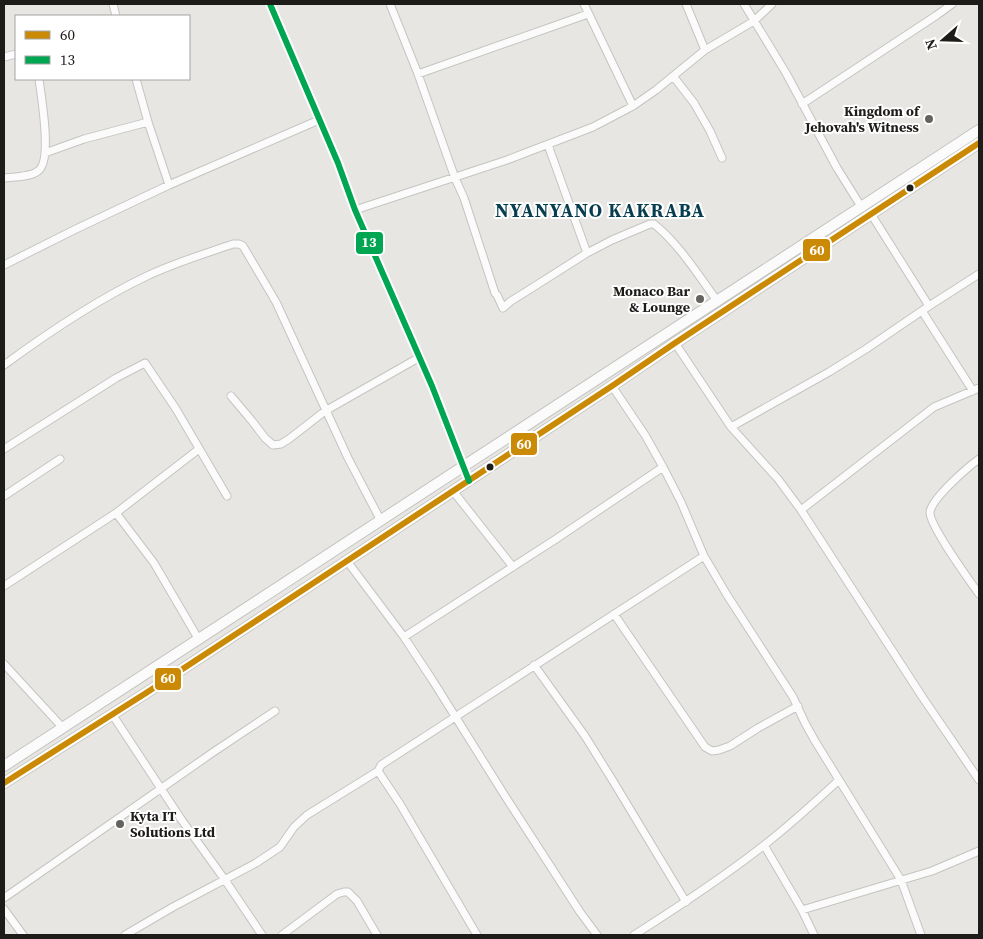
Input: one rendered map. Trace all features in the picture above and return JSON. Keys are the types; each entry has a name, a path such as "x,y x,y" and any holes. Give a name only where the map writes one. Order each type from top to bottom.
{"street":[{"path":"270,4 338,163 355,210 420,356 469,481"},
{"path":"390,4 464,198 495,293 503,308 511,300 524,294 587,253 650,224 654,224 672,241 718,302"},
{"path":"584,4 633,106"},
{"path":"686,4 705,50"},
{"path":"744,4 786,73 837,168 862,208"},
{"path":"355,210 455,178 593,127 633,106 705,50 754,21 772,4"},
{"path":"802,104 952,4"},
{"path":"418,74 588,14"},
{"path":"673,76 694,103 710,131 722,158"},
{"path":"4,178 34,174 41,170 44,162 46,127 39,80"},
{"path":"136,80 169,185"},
{"path":"4,266 169,185 319,120"},
{"path":"45,153 84,138 148,122"},
{"path":"4,766 464,469 979,130"},
{"path":"548,145 587,253"},
{"path":"4,783 347,561 675,343 979,145"},
{"path":"871,214 929,306"},
{"path":"4,365 64,323 148,276 200,255 233,244 239,244 243,246 276,302 325,411 381,521"},
{"path":"731,427 866,349 979,274"},
{"path":"801,510 934,407 976,390 922,311"},
{"path":"675,343 731,427 778,479 801,510 979,780"},
{"path":"231,396 252,420 264,438 273,445 280,444 325,411 420,356"},
{"path":"4,449 116,378 144,363 176,409 227,496"},
{"path":"612,386 645,435 682,502 704,556 727,595 787,686 805,723 901,880 921,935"},
{"path":"4,586 116,513 199,449"},
{"path":"4,496 60,459"},
{"path":"979,459 968,467 935,502 930,510 930,516 945,544 979,594"},
{"path":"404,637 663,468"},
{"path":"453,491 513,567"},
{"path":"116,513 154,563 198,640"},
{"path":"125,935 256,863 280,847 294,827 307,815 378,771 381,765 455,716 704,556"},
{"path":"347,561 404,637 554,873 597,935"},
{"path":"614,614 705,748 712,751 730,746 798,706"},
{"path":"4,664 63,728"},
{"path":"534,665 585,736 686,902"},
{"path":"4,898 275,711"},
{"path":"112,714 161,789 262,935"},
{"path":"378,771 477,935"},
{"path":"634,935 686,902 764,845 839,780"},
{"path":"764,845 802,910 814,935"},
{"path":"802,910 932,871 979,851"},
{"path":"282,935 337,894 348,892 357,901 377,935"},
{"path":"4,909 23,935"}],"transit line":[{"name":"13","path":"270,4 338,163 355,210 432,386 469,481"},
{"name":"60","path":"4,783 268,613 979,143"}],"place":[{"name":"Kingdom of Jehovah's Witness","path":"929,119"},
{"name":"Monaco Bar & Lounge","path":"700,299"},
{"name":"Kyta IT Solutions Ltd","path":"120,824"}],"district":[{"name":"NYANYANO KAKRABA","path":"600,210"}]}
